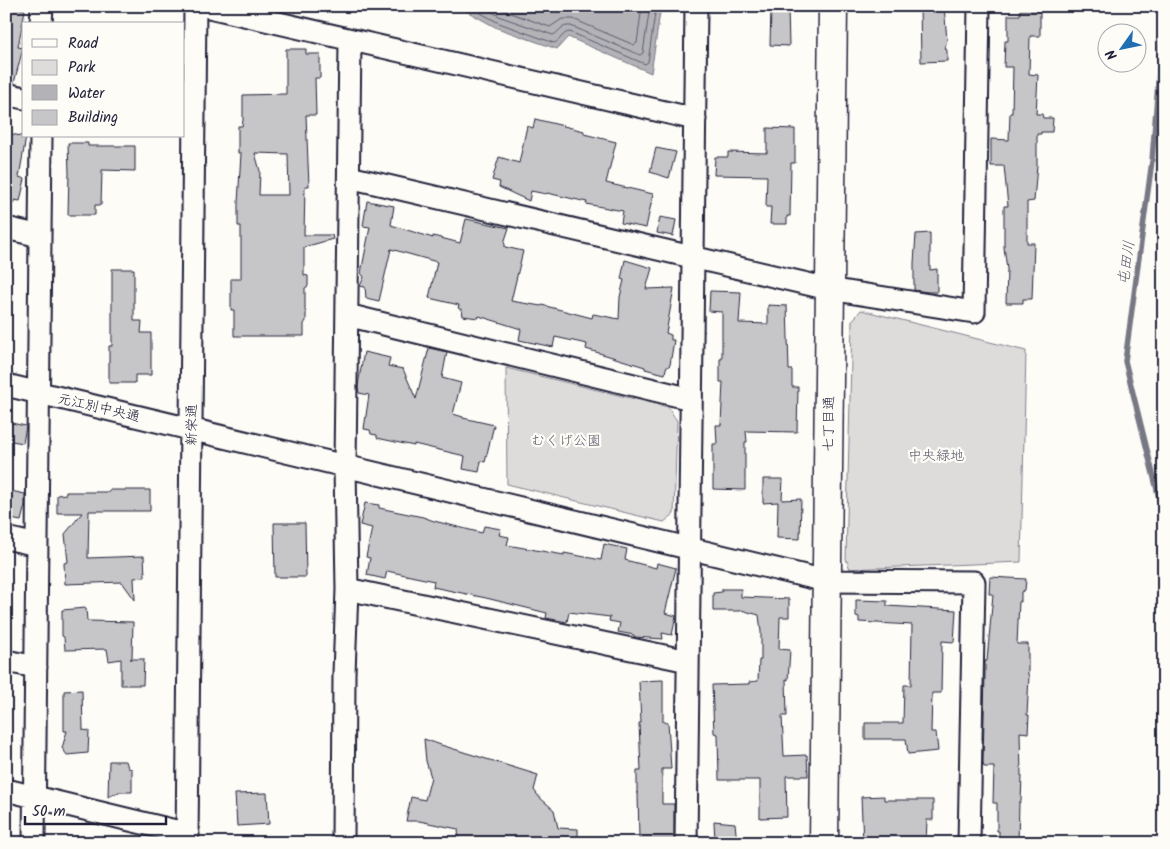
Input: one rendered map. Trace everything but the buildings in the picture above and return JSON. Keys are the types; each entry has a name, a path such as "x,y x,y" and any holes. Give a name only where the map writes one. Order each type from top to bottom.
{"street":[{"path":"42,6 42,22"},
{"name":"新栄通","path":"189,840 191,428 189,137 195,6"},
{"path":"204,6 695,119"},
{"path":"686,843 696,6"},
{"name":"七丁目通","path":"824,843 833,6"},
{"path":"349,177 829,289 974,312 979,6"},
{"path":"343,843 344,674 347,589 346,466 350,40"},
{"path":"6,94 22,98"},
{"path":"34,843 40,138"},
{"path":"6,228 40,236"},
{"path":"347,314 691,398"},
{"name":"元江別中央通","path":"6,385 826,581 974,582 970,843"},
{"path":"6,538 37,545"},
{"path":"347,589 688,662"},
{"path":"6,661 36,668"},
{"path":"6,790 35,796 189,840"}],"green space":[{"name":"中央緑地","path":"861,310 1026,351 1021,562 850,569 846,559 852,321"},
{"name":"むくげ公園","path":"506,368 668,407 677,421 674,514 664,522 507,484"}],"water":[{"path":"457,6 661,6 651,73 568,37 557,49 497,28"}],"waterway":[{"name":"屯田川","path":"1164,6 1152,161 1125,361 1164,518"}]}
